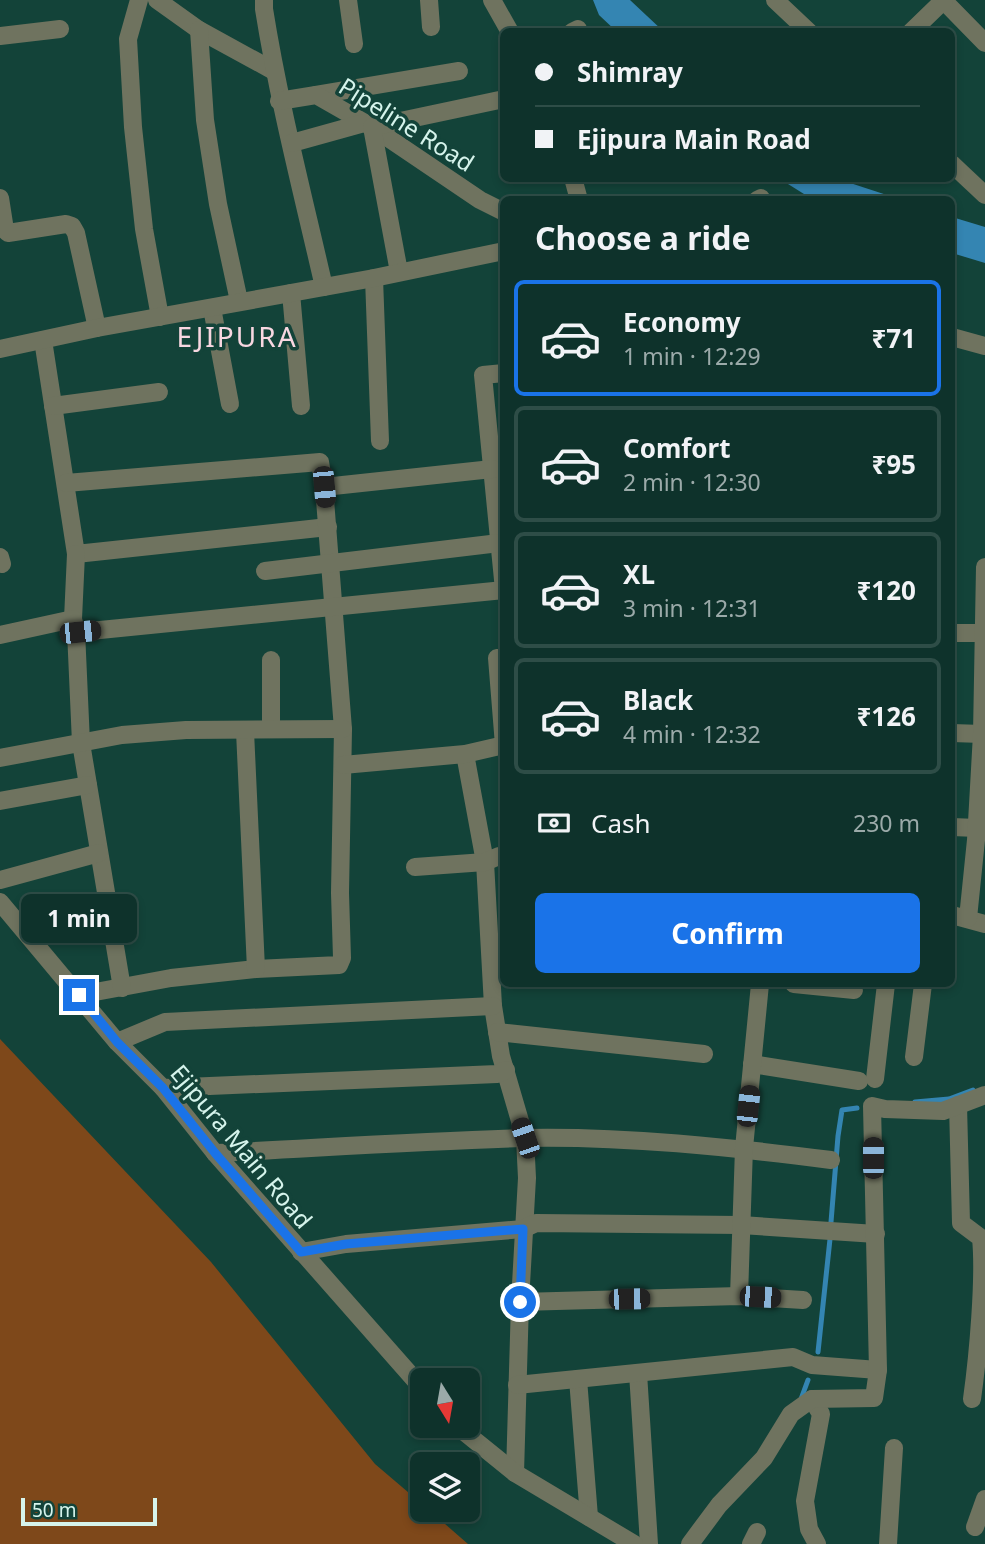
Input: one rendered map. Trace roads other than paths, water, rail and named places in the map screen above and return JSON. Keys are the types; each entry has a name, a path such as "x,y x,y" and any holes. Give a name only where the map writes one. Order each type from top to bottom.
{"street":[{"path":"139,0 128,39 144,229 160,317"},
{"path":"157,0 199,30 274,71"},
{"path":"264,0 279,102 292,144 324,287"},
{"path":"348,0 354,44"},
{"path":"429,0 432,27"},
{"path":"492,0 508,28"},
{"path":"775,0 804,28"},
{"path":"915,28 944,0 985,43"},
{"path":"0,36 60,29"},
{"path":"199,30 205,120 218,204 239,301"},
{"path":"316,95 459,71"},
{"name":"Pipeline Road","path":"279,102 316,95 368,125 480,200 500,210"},
{"path":"292,144 368,125 500,100"},
{"path":"368,125 399,272"},
{"path":"955,167 985,195"},
{"path":"0,198 5,230 8,233 66,224 72,226 76,233 97,328"},
{"path":"0,349 97,328 212,309 239,301 374,278 500,252"},
{"path":"374,278 380,441"},
{"path":"291,293 301,406"},
{"path":"212,309 230,404"},
{"path":"955,338 985,346"},
{"path":"43,340 76,554 74,625 81,743 122,988"},
{"path":"500,373 484,375 497,447 492,469 500,516"},
{"path":"53,406 159,392"},
{"path":"66,484 316,461 321,464 328,527 344,765 340,893 342,958 339,965 256,969 171,978 79,995"},
{"path":"324,487 492,469"},
{"path":"76,554 328,527"},
{"path":"500,532 500,552"},
{"path":"265,571 499,543"},
{"path":"968,919 977,828 982,734 985,567"},
{"path":"0,635 74,625 332,608 500,590"},
{"path":"955,633 982,633"},
{"path":"500,658 496,658 500,702"},
{"path":"271,660 271,729"},
{"path":"0,758 110,736 145,733 343,729"},
{"path":"245,731 256,969"},
{"path":"955,733 982,734"},
{"path":"344,765 465,754 500,746"},
{"path":"465,754 496,922 493,1006 497,1032 525,1138 527,1178 520,1302 516,1473"},
{"path":"0,802 88,785"},
{"path":"955,827 977,828"},
{"path":"0,880 99,853"},
{"path":"415,867 485,862 500,856"},
{"path":"17,922 107,899"},
{"name":"Ejipura Main Road","path":"0,902 117,1042 163,1088 215,1153 410,1375"},
{"path":"739,1296 744,1149 760,987"},
{"path":"824,987 853,990"},
{"path":"690,1544 719,1505 764,1458 791,1413 812,1399 875,1397 878,1370 876,1234 870,1090 886,987"},
{"path":"914,1058 923,987"},
{"path":"117,1042 165,1021 493,1006"},
{"path":"497,1032 704,1054"},
{"path":"752,1064 870,1090 885,1109 943,1111 985,1093"},
{"path":"163,1088 496,1074 506,1070"},
{"path":"958,1105 961,1223 981,1238 985,1251 984,1310 972,1399"},
{"path":"215,1153 525,1138 624,1140 744,1149 831,1160"},
{"path":"301,1252 346,1244 523,1229 536,1223 741,1225 876,1234"},
{"path":"520,1302 739,1296 803,1300"},
{"path":"517,1385 793,1357 812,1365 878,1370"},
{"path":"638,1373 649,1544"},
{"path":"578,1379 589,1517"},
{"path":"812,1399 821,1414 806,1502 809,1529 817,1544"},
{"path":"472,1438 516,1473 634,1544"},
{"path":"888,1544 894,1447"},
{"path":"977,1533 985,1499"}],"water":[{"path":"593,0 630,0 660,28 613,28 599,15"},
{"path":"785,182 847,182 890,196 807,196"},
{"path":"955,218 985,227 985,263 955,254"}],"waterway":[{"path":"915,1102 949,1099 973,1090"},
{"path":"831,1222 842,1110 857,1108"},
{"path":"818,1352 830,1239"},
{"path":"801,1399 808,1380"}],"district":[{"name":"EJIPURA","path":"237,336"}]}
